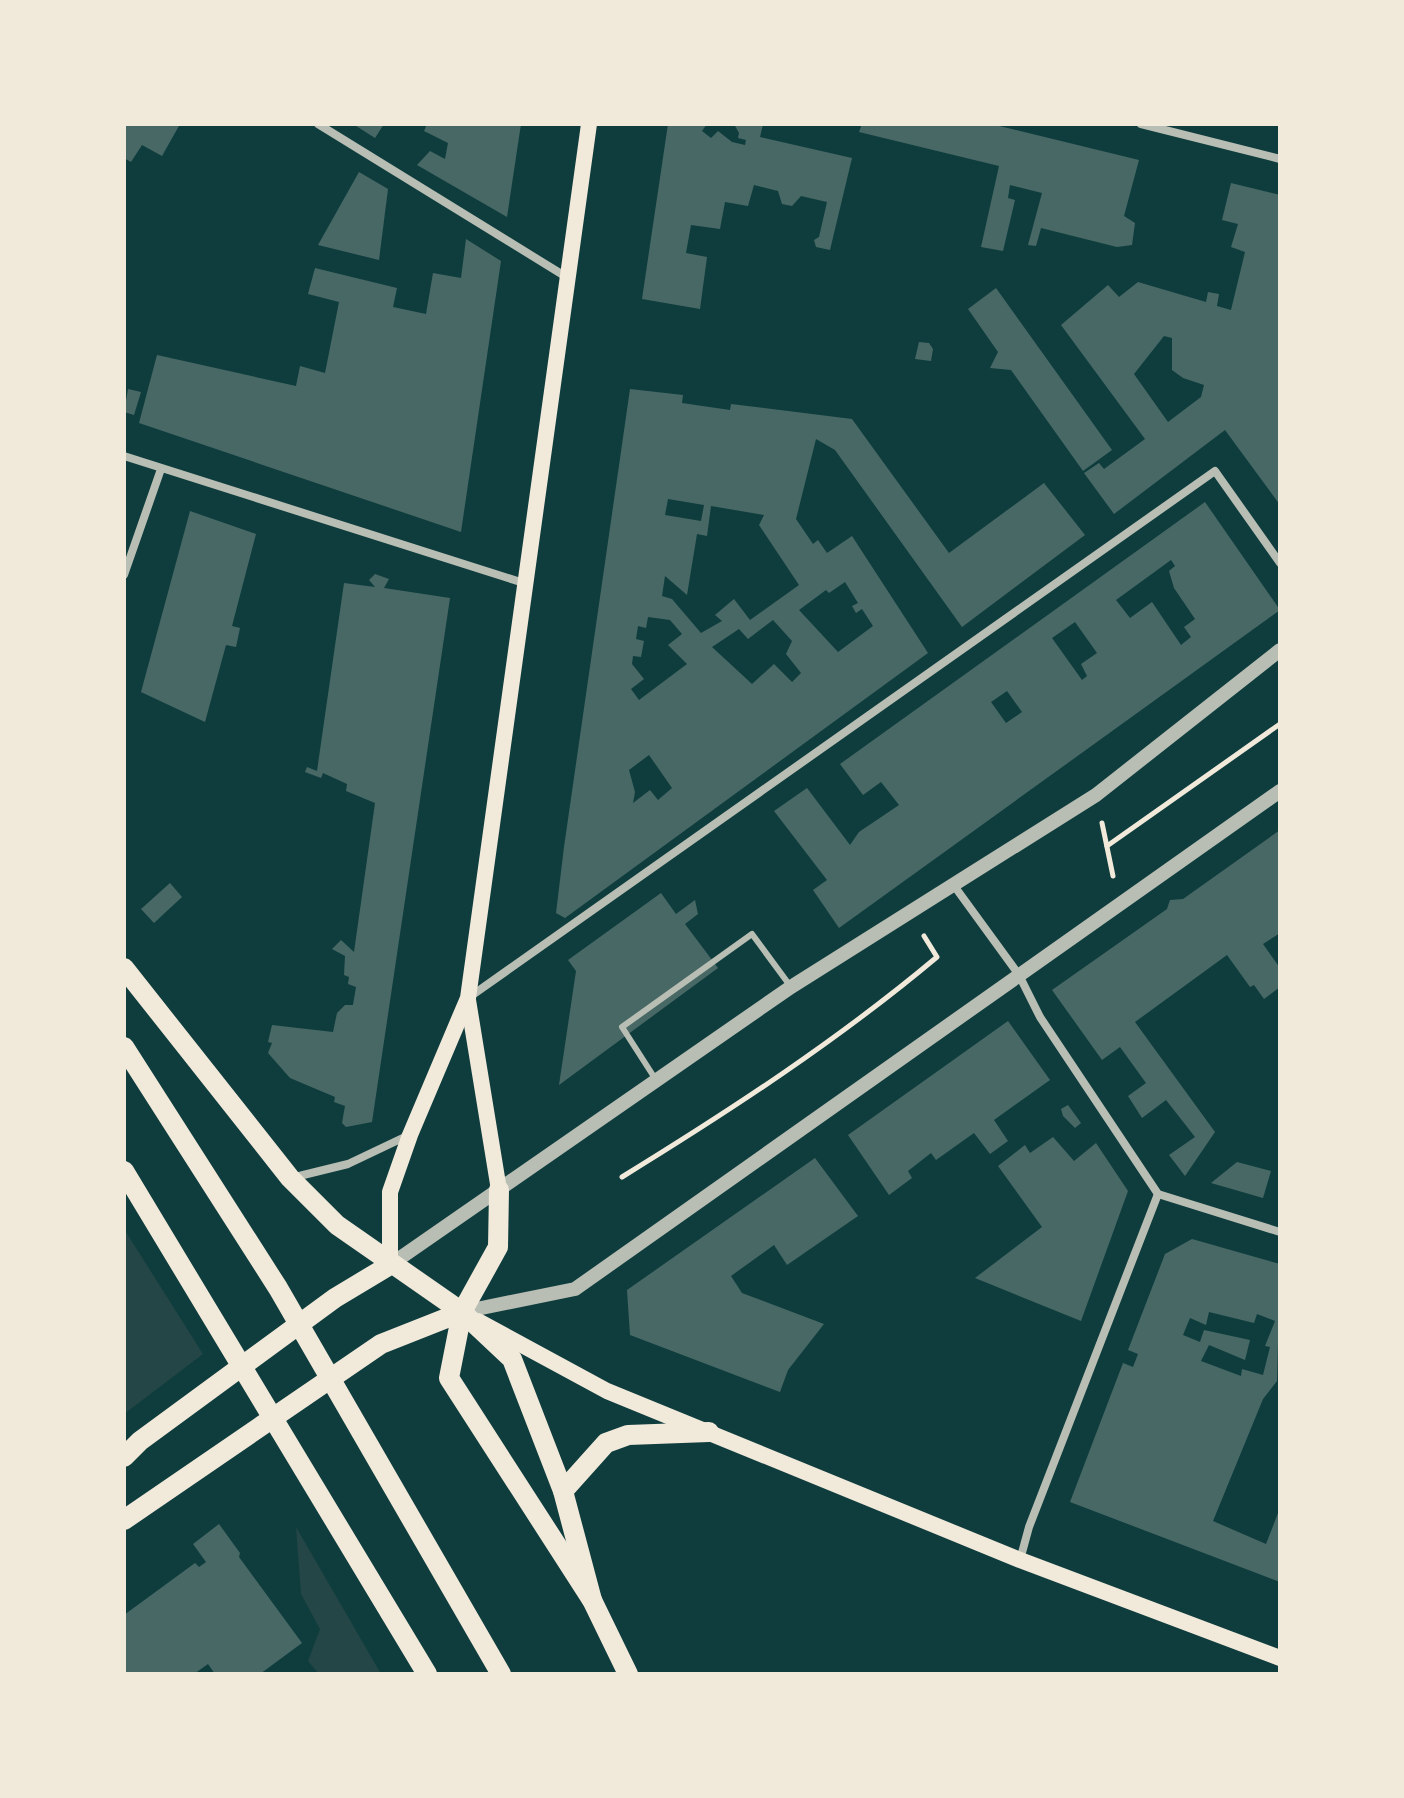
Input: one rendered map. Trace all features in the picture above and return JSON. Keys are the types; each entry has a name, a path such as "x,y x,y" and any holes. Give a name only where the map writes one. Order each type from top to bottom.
{"main road":[{"path":"390,1265 390,1192 410,1135 468,998 528,584 589,124"},
{"path":"124,968 290,1178 337,1225 390,1265 462,1312 607,1391 1020,1560 1280,1658"},
{"path":"468,998 499,1190 498,1247 462,1312 449,1378 592,1600 628,1674"},
{"path":"124,1047 278,1288 501,1674"},
{"path":"124,1171 427,1674"},
{"path":"124,1457 132,1446 335,1298 390,1265"},
{"path":"124,1520 381,1344 462,1312"},
{"path":"462,1312 512,1359 563,1491 592,1600"},
{"path":"563,1491 606,1443 628,1435 709,1432"}],"street":[{"path":"318,124 568,278"},
{"path":"1141,124 1280,159"},
{"path":"1186,135 1189,124"},
{"path":"124,456 528,584"},
{"path":"124,575 161,469"},
{"path":"468,998 1215,471 1280,563"},
{"path":"390,1265 791,987 909,912 955,887 1096,795 1280,650"},
{"path":"462,1312 575,1289 1280,791"},
{"path":"955,887 1019,975 1040,1017 1158,1194 1280,1232"},
{"path":"290,1178 348,1164 410,1135"},
{"path":"1020,1560 1029,1527 1158,1194"}],"lane":[{"path":"657,1080 622,1027 752,934 791,987"}],"path":[{"path":"1107,846 1280,724"},
{"path":"1096,795 1119,905"},
{"path":"622,1177 756,1095 937,957 909,912"}],"shaded area":[{"path":"124,1229 203,1354 124,1414"},
{"path":"296,1527 381,1674 319,1674 308,1661 320,1629 301,1594"}],"building":[{"path":"124,124 180,124 162,156 142,145 131,162 124,158"},
{"path":"353,124 384,124 375,138"},
{"path":"427,124 521,124 507,217 417,165 430,151 445,159 448,143 424,131"},
{"path":"668,124 707,124 702,131 711,138 718,131 732,142 745,145 746,140 738,138 734,124 763,124 760,137 852,158 830,250 816,247 814,240 819,237 827,202 801,196 792,206 782,204 778,191 754,185 748,206 725,202 720,229 691,225 686,253 707,257 700,309 642,299"},
{"path":"862,124 991,124 1139,160 1124,216 1135,223 1132,245 1117,247 1041,228 1036,246 1028,245 1042,193 1010,185 1008,198 1015,200 1003,251 981,247 999,166 859,132"},
{"path":"359,172 388,189 379,260 318,245"},
{"path":"1231,183 1280,195 1280,505 1225,430 1114,514 1084,473 1099,463 1104,469 1145,439 1061,325 1108,285 1119,297 1138,282 1206,302 1208,292 1219,294 1217,306 1231,310 1245,252 1231,247 1238,224 1222,220","holes":["1164,336 1172,338 1172,370 1183,378 1204,385 1201,397 1168,422 1134,374"]},
{"path":"466,239 501,261 461,532 139,423 157,355 296,386 300,366 325,373 339,302 308,294 315,268 397,288 393,307 426,314 433,273 461,278"},
{"path":"996,288 1112,450 1083,471 1011,370 990,368 998,352 968,309"},
{"path":"919,342 929,343 933,349 931,361 915,359"},
{"path":"128,389 141,392 134,415 124,412"},
{"path":"630,389 683,395 682,403 730,410 731,404 852,419 949,553 1044,483 1085,535 962,627 835,450 816,439 796,519 813,544 818,540 827,553 852,536 928,653 565,918 556,913","holes":["668,499 704,505 701,521 665,515","711,506 764,515 759,525 799,585 750,620 734,599 715,615 722,621 701,633 672,599 662,596 665,576 687,595 697,534 707,536","845,582 858,603 852,606 856,613 862,609 873,626 838,652 799,610 826,590 829,593","648,617 670,620 682,634 668,645 687,664 639,700 631,689 644,679 632,664 633,656 641,657 644,641 636,639 638,626 646,628","773,620 792,641 786,654 801,673 792,682 774,664 752,684 712,647 739,629 748,639","649,755 672,788 658,800 650,790 633,803 635,792 629,770"]},
{"path":"1205,502 1280,610 839,928 813,890 827,880 774,811 807,788 850,845 859,832 899,805 881,782 863,795 840,764","holes":["1171,560 1175,566 1169,571 1174,588 1195,619 1184,627 1191,637 1181,645 1152,602 1130,618 1116,600","1075,622 1097,653 1081,664 1087,676 1082,680 1052,638","1007,691 1022,712 1006,723 991,702"]},
{"path":"190,511 256,534 232,626 240,628 236,647 226,645 205,722 141,692"},
{"path":"375,574 389,579 384,588 450,598 372,1122 346,1127 342,1123 345,1106 334,1102 335,1097 290,1078 268,1053 272,1043 268,1042 272,1025 333,1032 337,1013 345,1005 353,1005 356,987 348,984 349,977 344,975 345,956 332,949 341,940 354,952 375,803 346,791 347,784 323,773 321,778 305,772 307,767 317,771 344,583 375,587 369,580"},
{"path":"1280,830 1280,933 1263,944 1280,968 1280,987 1264,999 1254,985 1250,987 1227,955 1135,1022 1215,1132 1185,1176 1169,1155 1195,1137 1166,1100 1142,1118 1128,1096 1146,1083 1120,1047 1102,1060 1052,990 1167,909 1170,900 1183,899"},
{"path":"170,883 182,897 154,923 141,909"},
{"path":"661,893 676,914 695,900 698,914 685,924 718,968 559,1085 576,971 568,960"},
{"path":"1008,1021 1050,1080 994,1120 1008,1141 990,1154 974,1133 936,1160 931,1153 908,1171 912,1178 889,1195 848,1135"},
{"path":"1068,1105 1081,1123 1075,1128 1063,1116 1061,1109"},
{"path":"1053,1137 1074,1161 1096,1143 1128,1191 1081,1321 975,1278 1042,1227 998,1166 1025,1145 1030,1153"},
{"path":"815,1158 858,1216 787,1265 774,1245 731,1276 742,1293 824,1324 788,1370 780,1392 630,1335 627,1290"},
{"path":"1237,1162 1271,1171 1263,1198 1211,1183"},
{"path":"1192,1239 1280,1264 1277,1381 1263,1399 1213,1521 1266,1544 1280,1508 1280,1582 1070,1502 1123,1363 1133,1367 1138,1354 1128,1350 1165,1254","holes":["1209,1312 1254,1323 1257,1314 1275,1321 1265,1346 1270,1347 1263,1375 1242,1369 1241,1376 1201,1361 1209,1345 1245,1360 1250,1340 1204,1330 1200,1342 1183,1335 1190,1318 1206,1325"]},
{"path":"219,1524 240,1553 239,1557 302,1643 260,1674 215,1674 208,1664 194,1674 124,1674 124,1615 195,1563 199,1567 206,1562 193,1544"}]}
